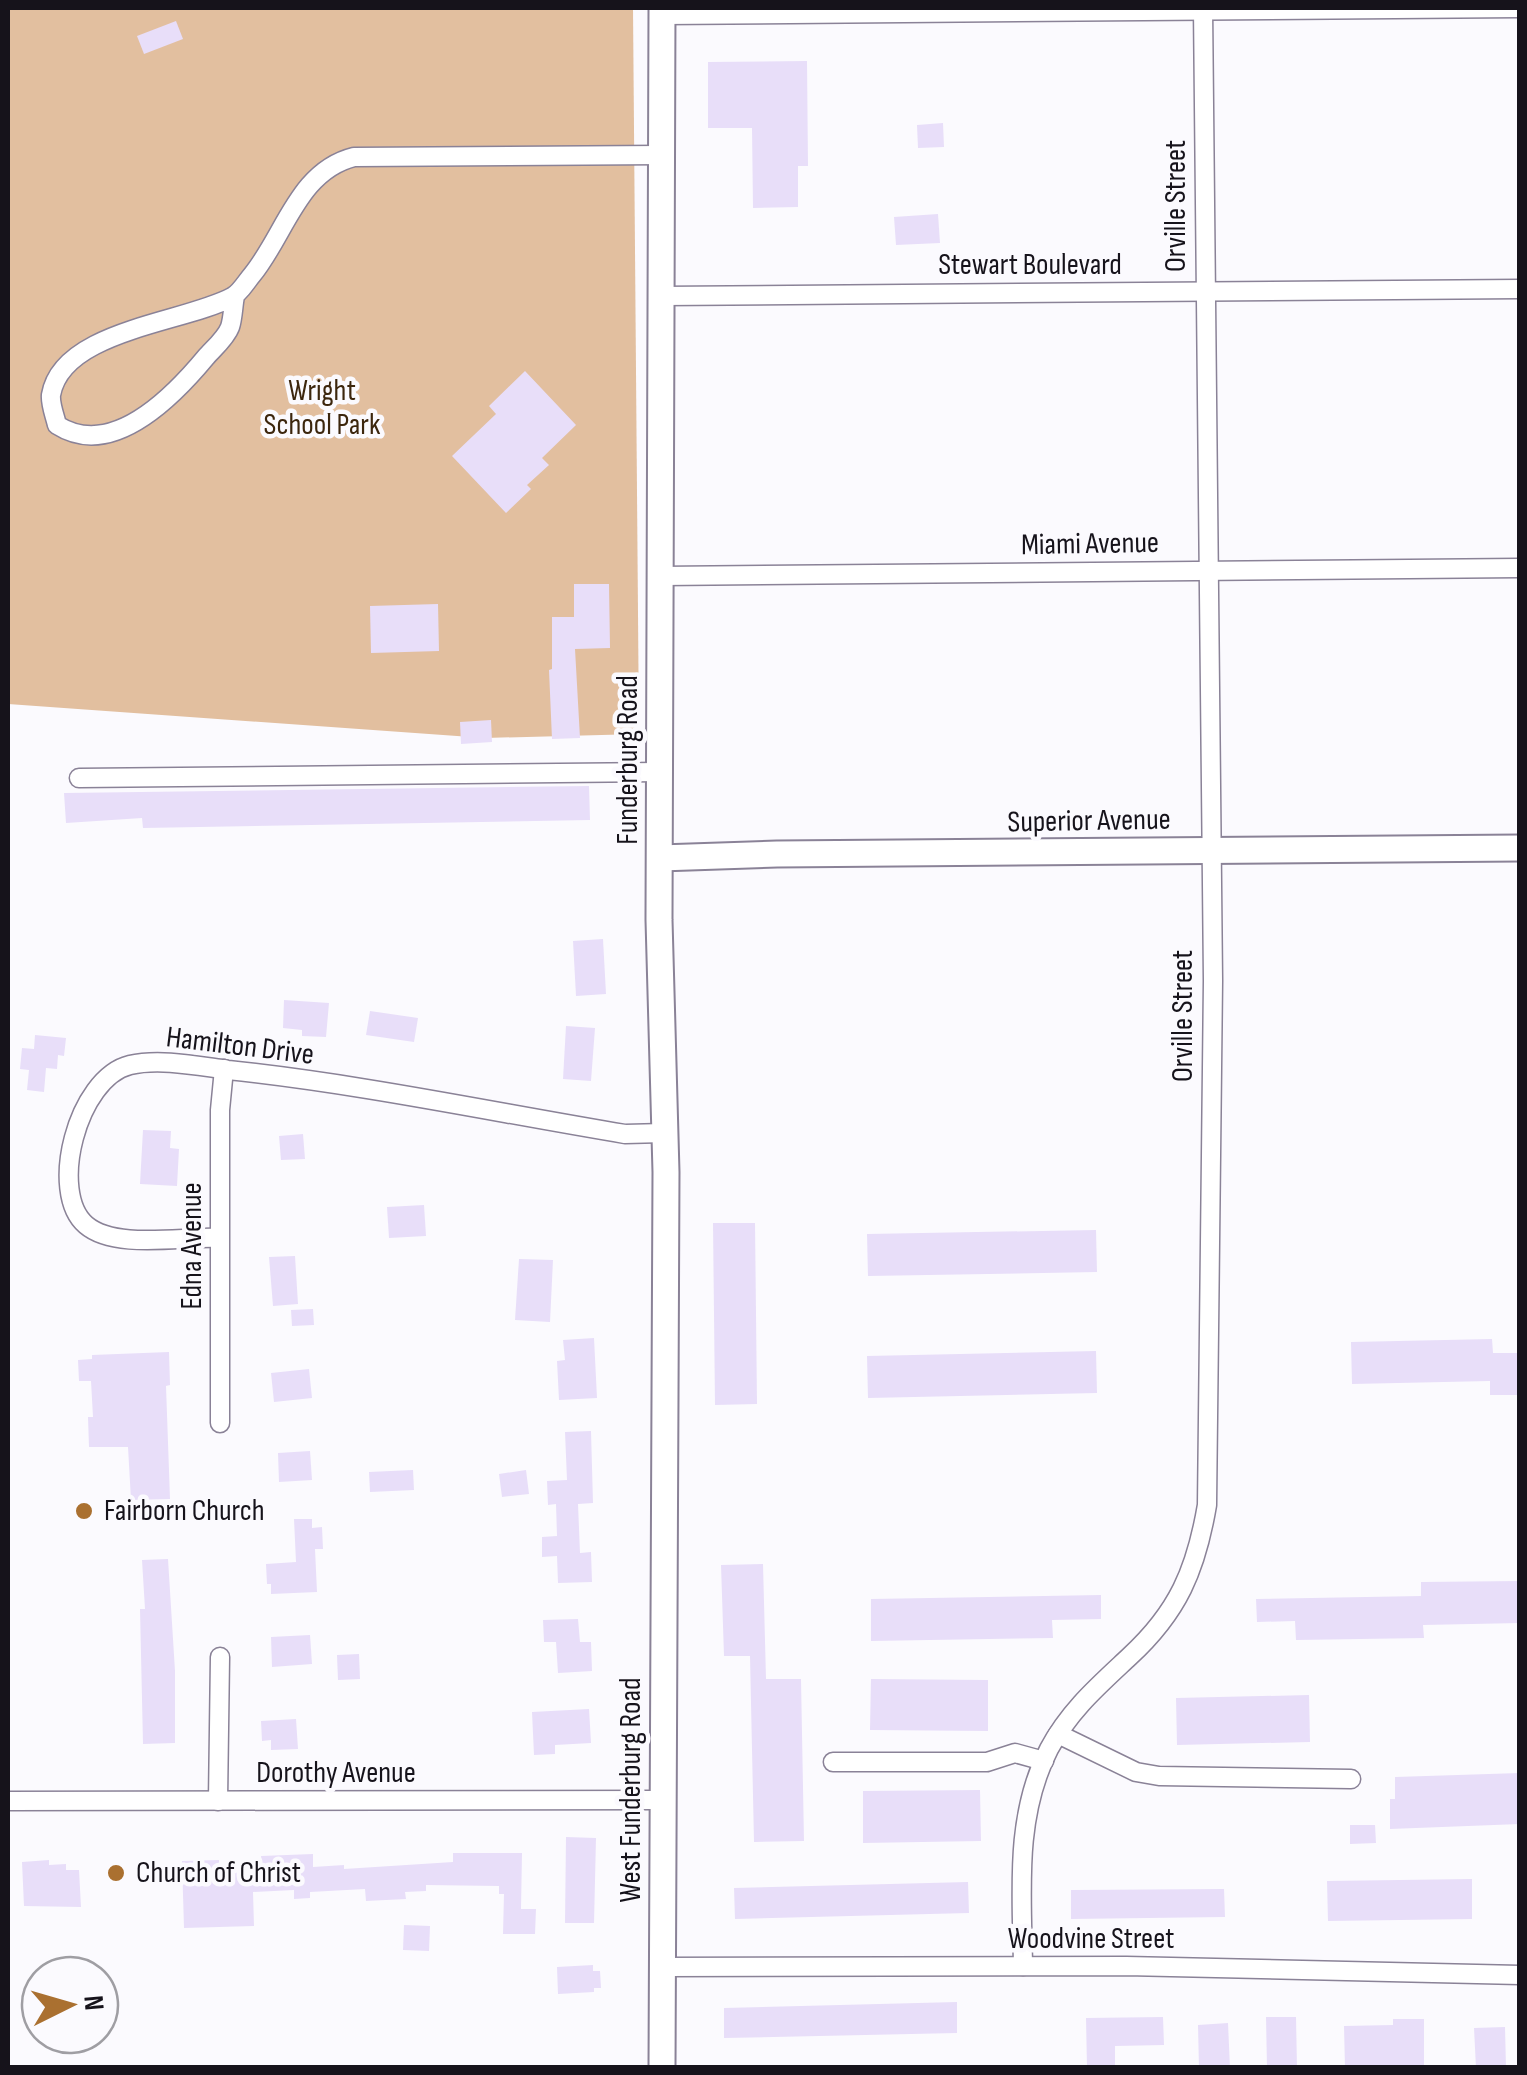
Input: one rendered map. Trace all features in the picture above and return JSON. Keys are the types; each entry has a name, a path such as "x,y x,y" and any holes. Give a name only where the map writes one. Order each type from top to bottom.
{"street":[{"path":"662,11 1520,8"},
{"name":"Orville Street","path":"1023,1966 1025,1821 1044,1761 1086,1696 1159,1626 1184,1587 1201,1544 1207,1505 1212,981 1203,9"},
{"name":"Funderburg Road","path":"662,11 660,858 665,1512"},
{"path":"235,296 127,332 74,357 58,375 50,398 57,425 74,435 100,436 136,422 184,384 229,330 235,296 259,266 311,184 321,170 336,162 354,157 662,155"},
{"name":"Stewart Boulevard","path":"662,296 1520,288"},
{"name":"Miami Avenue","path":"661,576 1520,568"},
{"path":"79,778 660,772"},
{"name":"Superior Avenue","path":"660,858 1520,848"},
{"name":"Hamilton Drive","path":"220,1238 131,1239 101,1234 78,1215 70,1180 79,1117 103,1079 117,1069 134,1064 278,1075 625,1134 664,1133"},
{"name":"Edna Avenue","path":"220,1423 220,1110 224,1069"},
{"name":"West Funderburg Road","path":"662,2068 665,1512"},
{"path":"218,1802 220,1657"},
{"path":"1058,1734 1136,1772 1159,1776 1351,1778"},
{"path":"833,1762 988,1762 1015,1753 1044,1761"},
{"name":"Dorothy Avenue","path":"8,1800 664,1800"},
{"name":"Woodvine Street","path":"663,1967 1023,1966 1520,1975"}],"green space":[{"name":"Wright School Park","path":"8,8 633,8 639,734 485,738 8,704"}],"building":[{"path":"176,21 183,39 144,54 137,36"},
{"path":"807,61 808,166 798,166 798,207 753,208 752,128 708,128 708,62"},
{"path":"943,123 944,147 918,148 917,125"},
{"path":"938,214 940,243 896,245 894,217"},
{"path":"525,371 576,425 542,458 549,465 527,485 531,489 506,513 452,456 496,414 489,406"},
{"path":"574,584 609,584 610,648 575,649 580,738 552,739 552,617 574,617"},
{"path":"438,604 439,651 371,653 370,606"},
{"path":"491,720 492,742 461,744 460,722"},
{"path":"589,786 590,820 143,828 142,818 66,823 64,793"},
{"path":"603,939 606,994 576,996 573,941"},
{"path":"284,1000 329,1003 326,1037 302,1036 302,1030 283,1028"},
{"path":"370,1011 418,1018 414,1042 366,1035"},
{"path":"566,1026 595,1028 591,1081 563,1079"},
{"path":"35,1035 66,1038 64,1056 58,1055 57,1069 46,1068 44,1092 27,1090 29,1070 20,1069 22,1048 34,1049"},
{"path":"143,1130 171,1131 170,1148 179,1149 177,1186 140,1184"},
{"path":"303,1134 305,1159 281,1160 279,1136"},
{"path":"424,1205 426,1236 389,1238 387,1207"},
{"path":"713,1223 755,1223 757,1404 715,1405"},
{"path":"1096,1230 1097,1272 868,1276 867,1234"},
{"path":"295,1256 298,1304 273,1306 269,1257"},
{"path":"519,1259 553,1260 550,1322 515,1320"},
{"path":"313,1309 314,1325 292,1326 291,1310"},
{"path":"594,1338 597,1398 559,1400 557,1361 565,1360 563,1340"},
{"path":"1492,1339 1493,1353 1520,1353 1520,1395 1490,1395 1490,1381 1352,1384 1351,1342"},
{"path":"1096,1351 1097,1393 868,1398 867,1356"},
{"path":"169,1352 170,1385 166,1386 170,1499 131,1500 128,1447 89,1447 88,1417 93,1417 91,1381 79,1381 78,1360 92,1359 92,1355"},
{"path":"309,1369 312,1398 274,1402 271,1373"},
{"path":"591,1431 593,1503 578,1504 580,1553 591,1552 592,1582 558,1583 557,1556 542,1557 542,1537 557,1536 556,1504 548,1505 547,1481 567,1480 565,1432"},
{"path":"310,1451 312,1480 279,1482 278,1453"},
{"path":"413,1470 414,1490 370,1492 369,1472"},
{"path":"526,1470 529,1494 502,1497 499,1474"},
{"path":"294,1519 312,1519 312,1528 322,1527 323,1549 315,1549 317,1592 271,1594 266,1564 296,1562"},
{"path":"168,1559 175,1743 143,1744 142,1560"},
{"path":"763,1564 766,1679 801,1679 804,1841 754,1842 750,1656 724,1656 721,1565"},
{"path":"1520,1581 1520,1623 1423,1625 1424,1638 1296,1640 1295,1621 1257,1622 1256,1599 1421,1596 1421,1582"},
{"path":"1101,1595 1101,1619 1052,1620 1053,1638 871,1641 871,1599"},
{"path":"578,1619 580,1642 591,1642 592,1671 558,1673 556,1642 544,1642 543,1620"},
{"path":"310,1635 312,1664 272,1667 271,1637"},
{"path":"359,1654 360,1679 338,1680 337,1655"},
{"path":"871,1679 988,1680 988,1731 870,1730"},
{"path":"1309,1695 1310,1742 1177,1745 1176,1698"},
{"path":"589,1709 591,1743 555,1745 555,1754 534,1755 532,1712"},
{"path":"296,1719 298,1749 271,1750 271,1740 262,1741 261,1721"},
{"path":"1520,1773 1520,1824 1390,1829 1395,1777"},
{"path":"980,1790 981,1841 863,1843 863,1791"},
{"path":"1350,1825 1375,1825 1376,1843 1350,1844"},
{"path":"566,1837 596,1838 594,1923 565,1923"},
{"path":"453,1853 522,1853 521,1909 536,1909 535,1934 503,1934 504,1894 499,1894 499,1886 426,1885 426,1891 405,1892 406,1899 366,1901 365,1889 310,1892 310,1898 294,1899 294,1890 253,1892 254,1926 184,1928 182,1861 219,1860 219,1866 262,1864 261,1856 313,1854 313,1867 344,1865 344,1869 453,1862"},
{"path":"49,1860 49,1865 66,1864 66,1870 79,1870 81,1907 24,1906 22,1862"},
{"path":"1472,1879 1472,1919 1328,1921 1327,1881"},
{"path":"968,1882 969,1913 735,1919 734,1888"},
{"path":"1224,1889 1225,1917 1071,1919 1071,1890"},
{"path":"404,1925 430,1926 429,1951 403,1950"},
{"path":"593,1965 593,1971 600,1971 601,1988 558,1994 557,1967"},
{"path":"957,2002 957,2033 724,2038 724,2008"},
{"path":"1163,2017 1164,2045 1115,2046 1115,2068 1087,2068 1086,2018"},
{"path":"1266,2017 1296,2017 1297,2068 1267,2068"},
{"path":"1393,2019 1424,2019 1424,2068 1345,2068 1344,2026 1393,2025"},
{"path":"1228,2023 1230,2068 1199,2068 1198,2025"},
{"path":"1505,2027 1506,2068 1476,2068 1474,2028"}],"place":[{"name":"Fairborn Church","path":"84,1511"},
{"name":"Church of Christ","path":"116,1873"}]}
